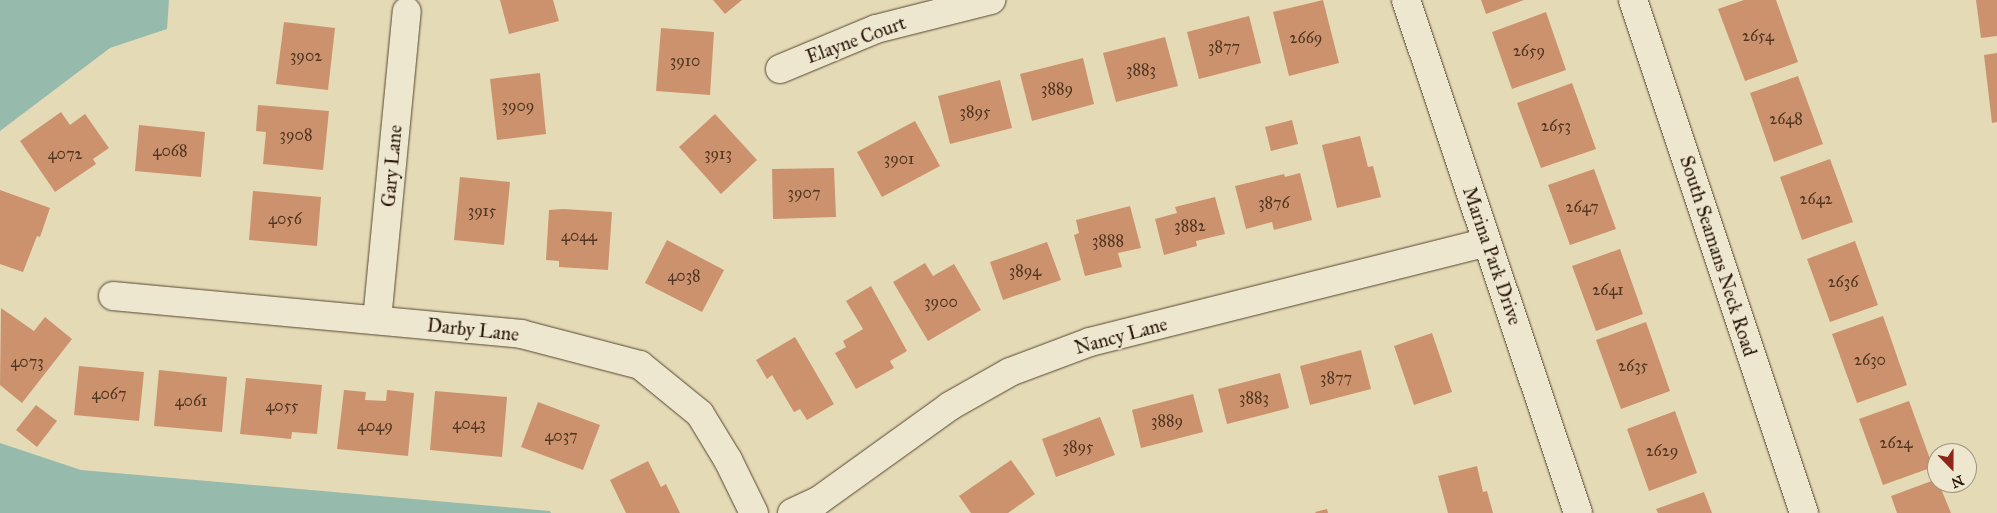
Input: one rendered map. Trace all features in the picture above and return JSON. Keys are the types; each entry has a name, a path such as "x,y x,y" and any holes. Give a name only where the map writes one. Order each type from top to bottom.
{"street":[{"name":"Elayne Court","path":"780,69 876,29 991,0"},
{"name":"Marina Park Drive","path":"1406,0 1578,513"},
{"name":"South Seamans Neck Road","path":"1633,0 1804,513"},
{"name":"Gary Lane","path":"377,320 407,11"},
{"name":"Nancy Lane","path":"792,513 818,501 950,406 1010,372 1090,342 1487,242"},
{"name":"Darby Lane","path":"113,296 521,334 640,365 700,414 728,460 754,513"}],"shaded area":[{"path":"0,0 169,0 167,29 110,48 0,131"},
{"path":"0,443 81,470 550,511 551,513 0,513"}],"building":[{"path":"500,0 553,0 559,21 509,34"},
{"path":"713,0 742,0 725,14"},
{"path":"1323,0 1339,63 1289,76 1273,12"},
{"path":"1481,0 1524,0 1486,14"},
{"path":"1744,0 1776,0 1798,62 1745,81 1718,9"},
{"path":"1976,0 1997,0 1997,36 1981,38"},
{"path":"1546,12 1566,70 1512,89 1492,32"},
{"path":"1249,16 1261,63 1199,79 1187,32"},
{"path":"284,22 335,28 328,90 276,84"},
{"path":"661,28 714,32 710,95 656,91"},
{"path":"1165,37 1178,86 1116,102 1103,53"},
{"path":"1997,53 1997,122 1992,123 1984,55"},
{"path":"1083,58 1094,104 1032,121 1020,74"},
{"path":"540,73 546,134 497,140 490,79"},
{"path":"1798,76 1823,144 1774,162 1750,93"},
{"path":"1000,80 1012,128 950,144 938,96"},
{"path":"1572,83 1596,149 1541,168 1517,103"},
{"path":"258,105 329,111 323,170 263,164 266,132 256,131"},
{"path":"61,112 70,125 85,114 109,148 93,159 96,164 55,192 20,141"},
{"path":"715,114 757,160 721,194 679,147"},
{"path":"1292,120 1298,144 1271,151 1265,127"},
{"path":"915,121 940,166 882,197 857,152"},
{"path":"139,125 205,132 201,177 135,171"},
{"path":"1360,136 1368,167 1373,166 1381,197 1337,208 1322,145"},
{"path":"1830,159 1853,222 1802,240 1780,177"},
{"path":"834,168 836,217 773,219 772,169"},
{"path":"1594,169 1616,229 1570,245 1548,185"},
{"path":"1300,173 1312,220 1274,230 1272,222 1246,229 1235,186 1284,174 1285,177"},
{"path":"460,177 510,182 504,245 454,240"},
{"path":"0,190 50,208 40,237 37,236 23,272 0,264"},
{"path":"253,191 321,197 317,246 249,240"},
{"path":"1215,197 1225,234 1196,241 1197,246 1164,255 1155,219 1177,213 1175,207"},
{"path":"1130,206 1141,248 1118,253 1122,267 1085,276 1074,235 1079,233 1076,220"},
{"path":"549,210 612,212 608,270 559,267 559,261 546,260"},
{"path":"667,240 724,270 702,312 645,283"},
{"path":"1855,241 1878,305 1830,322 1807,259"},
{"path":"1047,242 1061,280 1003,300 990,262"},
{"path":"1620,249 1643,314 1596,331 1572,266"},
{"path":"925,263 933,276 954,264 981,310 928,341 893,282"},
{"path":"871,286 907,351 890,361 894,368 856,389 835,353 846,347 843,341 863,329 846,301"},
{"path":"1,308 34,331 45,317 72,339 22,403 0,385"},
{"path":"1883,316 1907,385 1857,403 1832,334"},
{"path":"1646,322 1670,391 1621,409 1596,340"},
{"path":"1432,333 1452,392 1414,405 1394,346"},
{"path":"795,337 834,404 807,420 800,409 794,412 772,375 767,379 756,360"},
{"path":"1361,350 1371,389 1310,405 1300,366"},
{"path":"79,366 144,372 139,421 74,415"},
{"path":"159,370 227,377 222,432 154,426"},
{"path":"1280,373 1289,408 1227,424 1218,389"},
{"path":"246,378 322,385 317,434 292,432 291,439 240,434"},
{"path":"344,390 366,392 365,400 386,401 387,390 414,393 408,456 337,449"},
{"path":"435,391 507,397 502,457 430,450"},
{"path":"1193,394 1203,432 1141,448 1132,410"},
{"path":"1909,401 1927,450 1927,469 1883,485 1859,419"},
{"path":"538,402 600,425 583,470 521,447"},
{"path":"36,405 57,421 37,447 16,430"},
{"path":"1675,411 1697,473 1649,491 1627,429"},
{"path":"1100,417 1115,455 1056,477 1042,439"},
{"path":"1011,460 1035,494 1008,513 971,513 959,496"},
{"path":"648,461 661,487 666,484 680,513 626,513 610,480"},
{"path":"1477,466 1483,492 1487,491 1493,513 1448,513 1438,476"},
{"path":"1927,483 1927,493 1943,493 1951,513 1897,513 1891,496"},
{"path":"1704,492 1712,513 1658,513 1656,509"},
{"path":"1327,509 1328,513 1315,512"}]}
